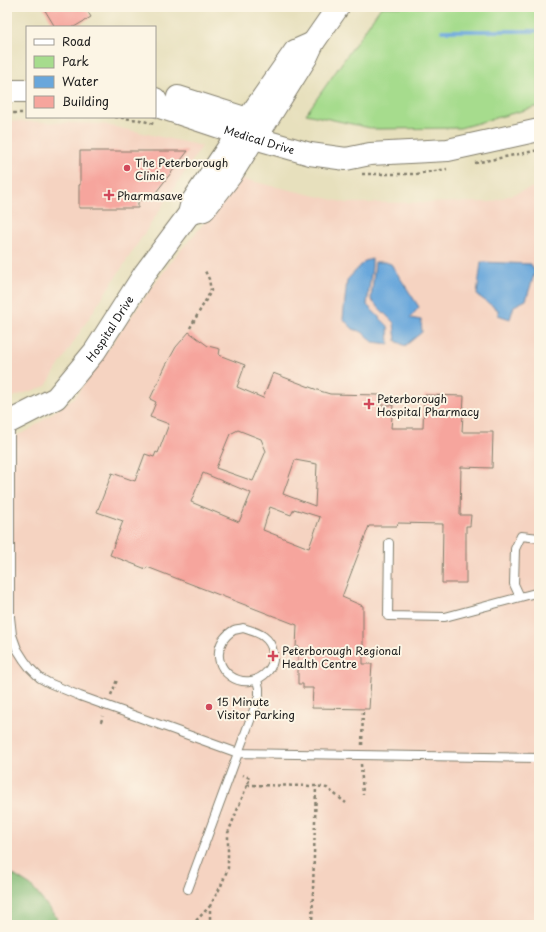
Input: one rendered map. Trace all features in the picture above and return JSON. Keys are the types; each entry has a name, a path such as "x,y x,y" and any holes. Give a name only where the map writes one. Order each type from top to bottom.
{"street":[{"name":"Hospital Drive","path":"8,423 56,398 95,352 145,273 189,214 192,202 251,129 295,51 312,43 338,7"},
{"path":"7,91 26,91"},
{"name":"Medical Drive","path":"156,94 162,92 251,129"},
{"name":"Medical Drive","path":"156,100 160,106 251,129 347,145 370,154 448,150 539,130"}],"lane":[{"path":"8,423 10,617 12,635 17,649 24,660 40,678 58,687 238,753 539,758"},
{"path":"520,597 514,584 516,549 521,536 539,538"},
{"path":"389,543 388,616 445,618 539,592"},
{"path":"243,628 253,631 264,636 270,644 273,652 273,660 270,668 257,680 248,682 239,681 230,677 220,662 219,653 221,644 226,636 234,630 243,628"},
{"path":"188,889 259,696 257,680"}],"path":[{"path":"7,113 26,113"},
{"path":"190,328 211,291 209,279 205,271"},
{"path":"111,695 117,680"},
{"path":"101,722 104,716"},
{"path":"192,925 210,906 221,886 228,868 228,833 250,778 243,775"},
{"path":"247,785 316,786 327,788 346,803"},
{"path":"312,925 316,786"},
{"path":"210,906 210,925"}],"shaded area":[{"path":"7,121 102,124 202,146 46,386 7,399"},
{"name":"Peterborough Regional Health Centre","path":"242,179 347,203 491,202 539,185 539,925 52,925 56,918 31,887 7,872 7,440 29,430 75,397 172,260"}],"green space":[{"path":"381,7 539,7 539,106 460,128 375,129 306,114"},
{"path":"7,872 31,886 57,918 52,925 7,925"}],"water":[{"path":"372,259 367,305 388,326 389,344 373,342 362,332 353,329 343,319 347,280 365,261"},
{"path":"375,262 385,262 391,264 419,307 410,318 421,320 422,332 405,346 396,341 394,323 371,300"},
{"path":"481,262 531,264 535,272 526,300 514,306 510,319 498,315 498,310 477,295"}],"building":[{"path":"43,7 85,7 91,17 76,26 54,26"},
{"name":"The Peterborough Clinic","path":"80,151 188,151 150,200 138,200 138,208 79,208"},
{"path":"189,332 208,346 220,349 219,355 245,365 237,387 263,398 273,373 330,394 380,395 381,405 393,405 391,428 423,428 424,395 464,396 462,432 493,432 492,468 461,467 460,515 471,515 470,526 466,526 466,583 442,583 443,524 398,523 397,526 369,526 342,597 363,606 363,664 372,664 369,709 312,708 313,688 303,688 303,684 298,684 298,646 296,648 297,625 147,567 146,569 110,555 123,521 97,512 112,473 135,481 145,454 154,457 156,452 158,453 169,424 150,417 156,402 150,399 176,347","holes":["238,430 261,439 266,451 253,481 216,468 230,434","295,460 317,464 315,506 283,494","203,473 251,493 239,522 191,502","270,507 291,515 294,509 320,517 309,548 263,530"]}],"waterway":[{"path":"442,31 535,31"}],"place":[{"name":"The Peterborough Clinic","path":"127,168"},
{"name":"Pharmasave","path":"109,195"},
{"name":"Peterborough Hospital Pharmacy","path":"369,404"},
{"name":"Peterborough Regional Health Centre","path":"273,656"},
{"name":"15 Minute Visitor Parking","path":"209,707"}]}
